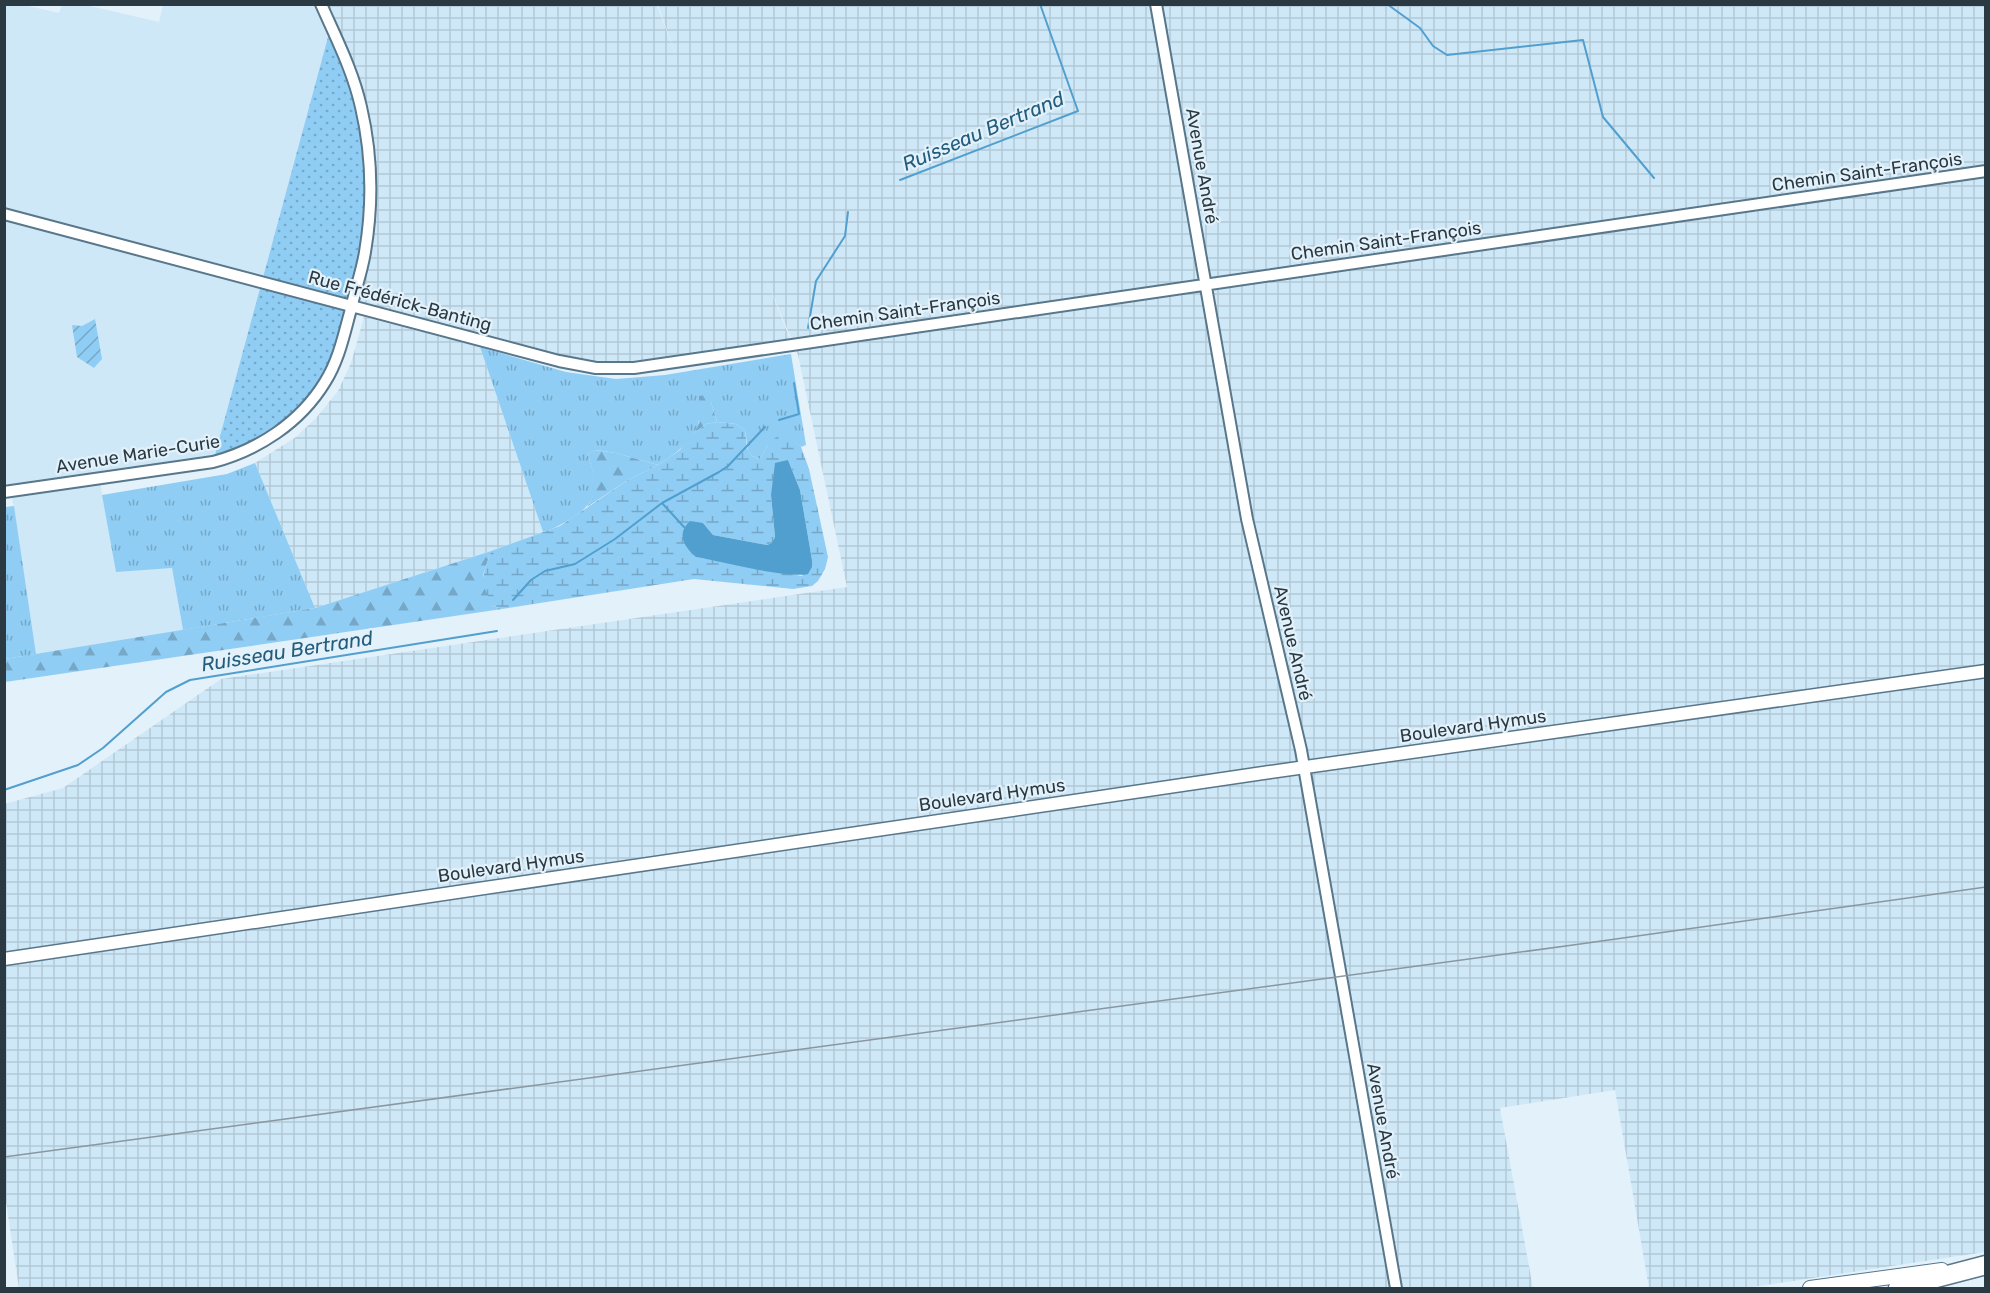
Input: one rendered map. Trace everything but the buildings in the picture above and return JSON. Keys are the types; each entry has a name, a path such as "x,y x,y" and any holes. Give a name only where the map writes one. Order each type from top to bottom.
{"highway":[{"path":"1898,1288 1986,1265"}],"main road":[{"path":"1810,1288 1903,1274 1986,1265"}],"street":[{"name":"Avenue Marie-Curie","path":"4,492 213,462 253,448 287,426 308,405 325,382 340,350 365,253 370,216 369,160 361,106 342,50 321,4"},
{"name":"Avenue André","path":"1156,4 1247,519 1304,767 1395,1288"},
{"name":"Chemin Saint-François","path":"792,344 1986,171"},
{"name":"Rue Frédérick-Banting","path":"4,214 559,361 596,368 634,368 792,344"},
{"name":"Boulevard Hymus","path":"4,959 1304,767 1986,671"}],"shaded area":[{"path":"4,5 24,5 59,13 62,5 86,5 159,22 163,5 321,5 331,26 213,462 99,476 116,571 172,568 183,630 36,654 10,484 4,484"},
{"path":"321,5 657,5 677,59 658,5 1985,5 1985,1252 1746,1288 1649,1288 1615,1090 1500,1108 1533,1288 19,1288 4,1189 4,804 63,788 221,679 847,587 798,355 765,276 792,344 596,368 352,305 369,160"},
{"path":"364,317 480,347 543,532 315,608 255,463 296,437 316,418 338,391 351,363"},
{"path":"788,460 800,490 812,560 812,567 808,574 786,574 696,557 683,540 683,531 690,521 703,523 713,535 767,545 772,543 775,537 771,495 775,463"}],"green space":[{"path":"331,26 341,50 369,160 365,253 325,382 287,426 213,462"},
{"path":"95,319 102,359 94,368 77,357 72,325 82,326"},
{"path":"480,347 566,372 616,379 665,375 791,354 806,445 801,447 790,438 768,445 760,459 752,456 748,450 745,430 736,424 717,422 711,402 699,396 697,428 683,447 658,465 616,453 596,450 588,454 595,487 591,501 574,517 543,532"},
{"path":"704,395 711,402 717,422 706,424 694,433 699,422 699,396"},
{"path":"717,422 736,424 745,430 747,448 752,456 760,459 768,445 777,436 790,437 801,447 809,469 828,557 825,569 818,581 812,586 793,589 694,579 502,609 493,606 483,579 491,551 560,526 628,480 658,465 680,450 694,433 706,424","holes":["788,460 800,490 812,560 802,576 696,557 703,523 713,535 767,545 773,543 775,537 771,495"]},
{"path":"595,450 616,453 658,465 628,480 587,507 594,488 588,454"},
{"path":"255,463 315,608 183,630 172,568 116,572 102,495 227,474"},
{"path":"14,506 36,654 5,659 5,507"},
{"path":"491,551 483,575 493,606 502,609 5,682 5,659 315,608"}],"waterway":[{"name":"Ruisseau Bertrand","path":"900,180 1078,111 1040,4"},
{"name":"Ruisseau Bertrand","path":"1387,4 1420,28 1433,46 1447,55 1583,40 1603,117 1654,178"},
{"name":"Ruisseau Bertrand","path":"808,328 816,281 845,236 848,212"},
{"name":"Ruisseau Bertrand","path":"779,420 799,414 794,383"},
{"name":"Ruisseau Bertrand","path":"513,600 531,580 545,571 575,564 615,539 662,503 728,466 765,427"},
{"path":"662,503 684,527"},
{"name":"Ruisseau Bertrand","path":"4,790 78,765 103,748 166,692 190,680 497,631"}],"tram line":[{"path":"4,1157 1986,887"}]}
